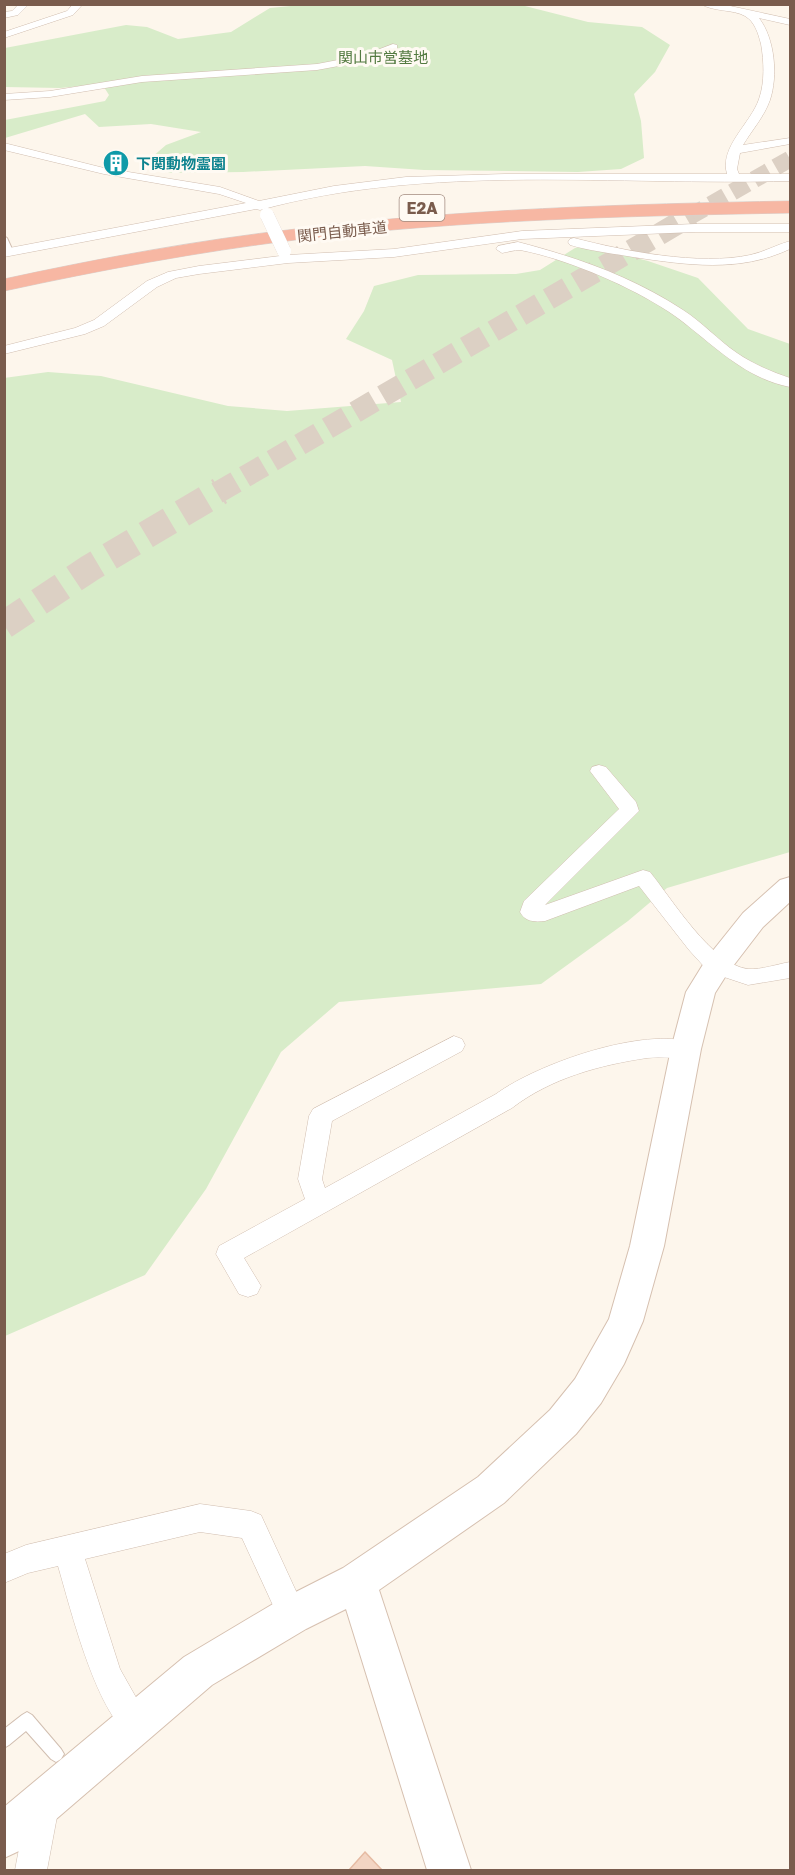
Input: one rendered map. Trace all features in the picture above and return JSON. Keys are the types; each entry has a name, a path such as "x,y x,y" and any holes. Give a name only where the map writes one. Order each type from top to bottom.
{"highway":[{"name":"関門自動車道","path":"4,285 60,265 224,229 360,213 543,200 790,194"},
{"name":"関門自動車道","path":"6,257 60,265 370,227 612,211 790,207"}],"street":[{"path":"4,15 15,13 24,4"},
{"path":"4,35 70,13 79,4"},
{"path":"705,4 790,22"},
{"path":"734,179 730,172 736,150 755,121 766,91 767,51 759,23 749,15"},
{"path":"4,97 50,94 142,79 317,67 367,58 393,47"},
{"path":"736,150 790,141"},
{"path":"4,146 104,171 220,190 262,209 286,255"},
{"path":"6,257 262,209 362,186 450,179 790,178"},
{"path":"4,350 99,323 152,284 173,275 286,255 394,254 515,236 695,228 790,228"},
{"path":"556,235 587,245 683,262 708,264 754,260 790,245"},
{"path":"394,254 414,257 444,256 518,246 570,261 618,279 660,300 732,356 767,375 790,383"},
{"path":"599,771 629,807 629,811 531,906 530,912 545,913 643,878 696,944 717,966 748,977 790,970"},
{"path":"4,1836 198,1671 292,1616 357,1582 491,1490 563,1422 588,1391 611,1352 629,1310 647,1246 686,1049 701,992 717,966 753,920 790,887"},
{"path":"319,1203 310,1179 321,1116 454,1045"},
{"path":"248,1286 228,1254 534,1082 578,1066 619,1055 650,1049 686,1049"},
{"path":"4,1569 26,1559 200,1518 251,1525 292,1616"},
{"path":"66,1549 107,1676 136,1724"},
{"path":"357,1582 449,1870"},
{"path":"31,1870 44,1802"}],"lane":[{"path":"4,238 6,257"},
{"path":"4,1740 27,1720 56,1754"}],"green space":[{"name":"関山市営墓地","path":"301,5 521,5 588,22 642,27 670,45 655,72 634,94 641,121 644,158 621,169 578,172 424,170 365,166 171,173 144,164 166,145 201,132 151,124 99,127 85,114 5,138 5,120 105,101 109,95 102,84 60,88 5,87 5,48 126,25 147,27 178,39 231,32 270,8"},
{"path":"586,245 648,261 698,278 748,329 790,344 790,852 667,888 628,921 541,984 339,1002 281,1052 206,1189 145,1275 5,1336 4,378 48,372 101,376 228,406 287,411 401,402 392,360 346,339 364,311 374,286 418,275 516,274 540,270 575,248"}],"building":[{"path":"365,1852 382,1870 349,1870"}],"tunnel":[{"path":"689,217 790,159"},
{"path":"217,493 692,215"},
{"path":"4,625 90,568 220,491"}],"place":[{"name":"下関動物霊園","path":"116,163"}]}
